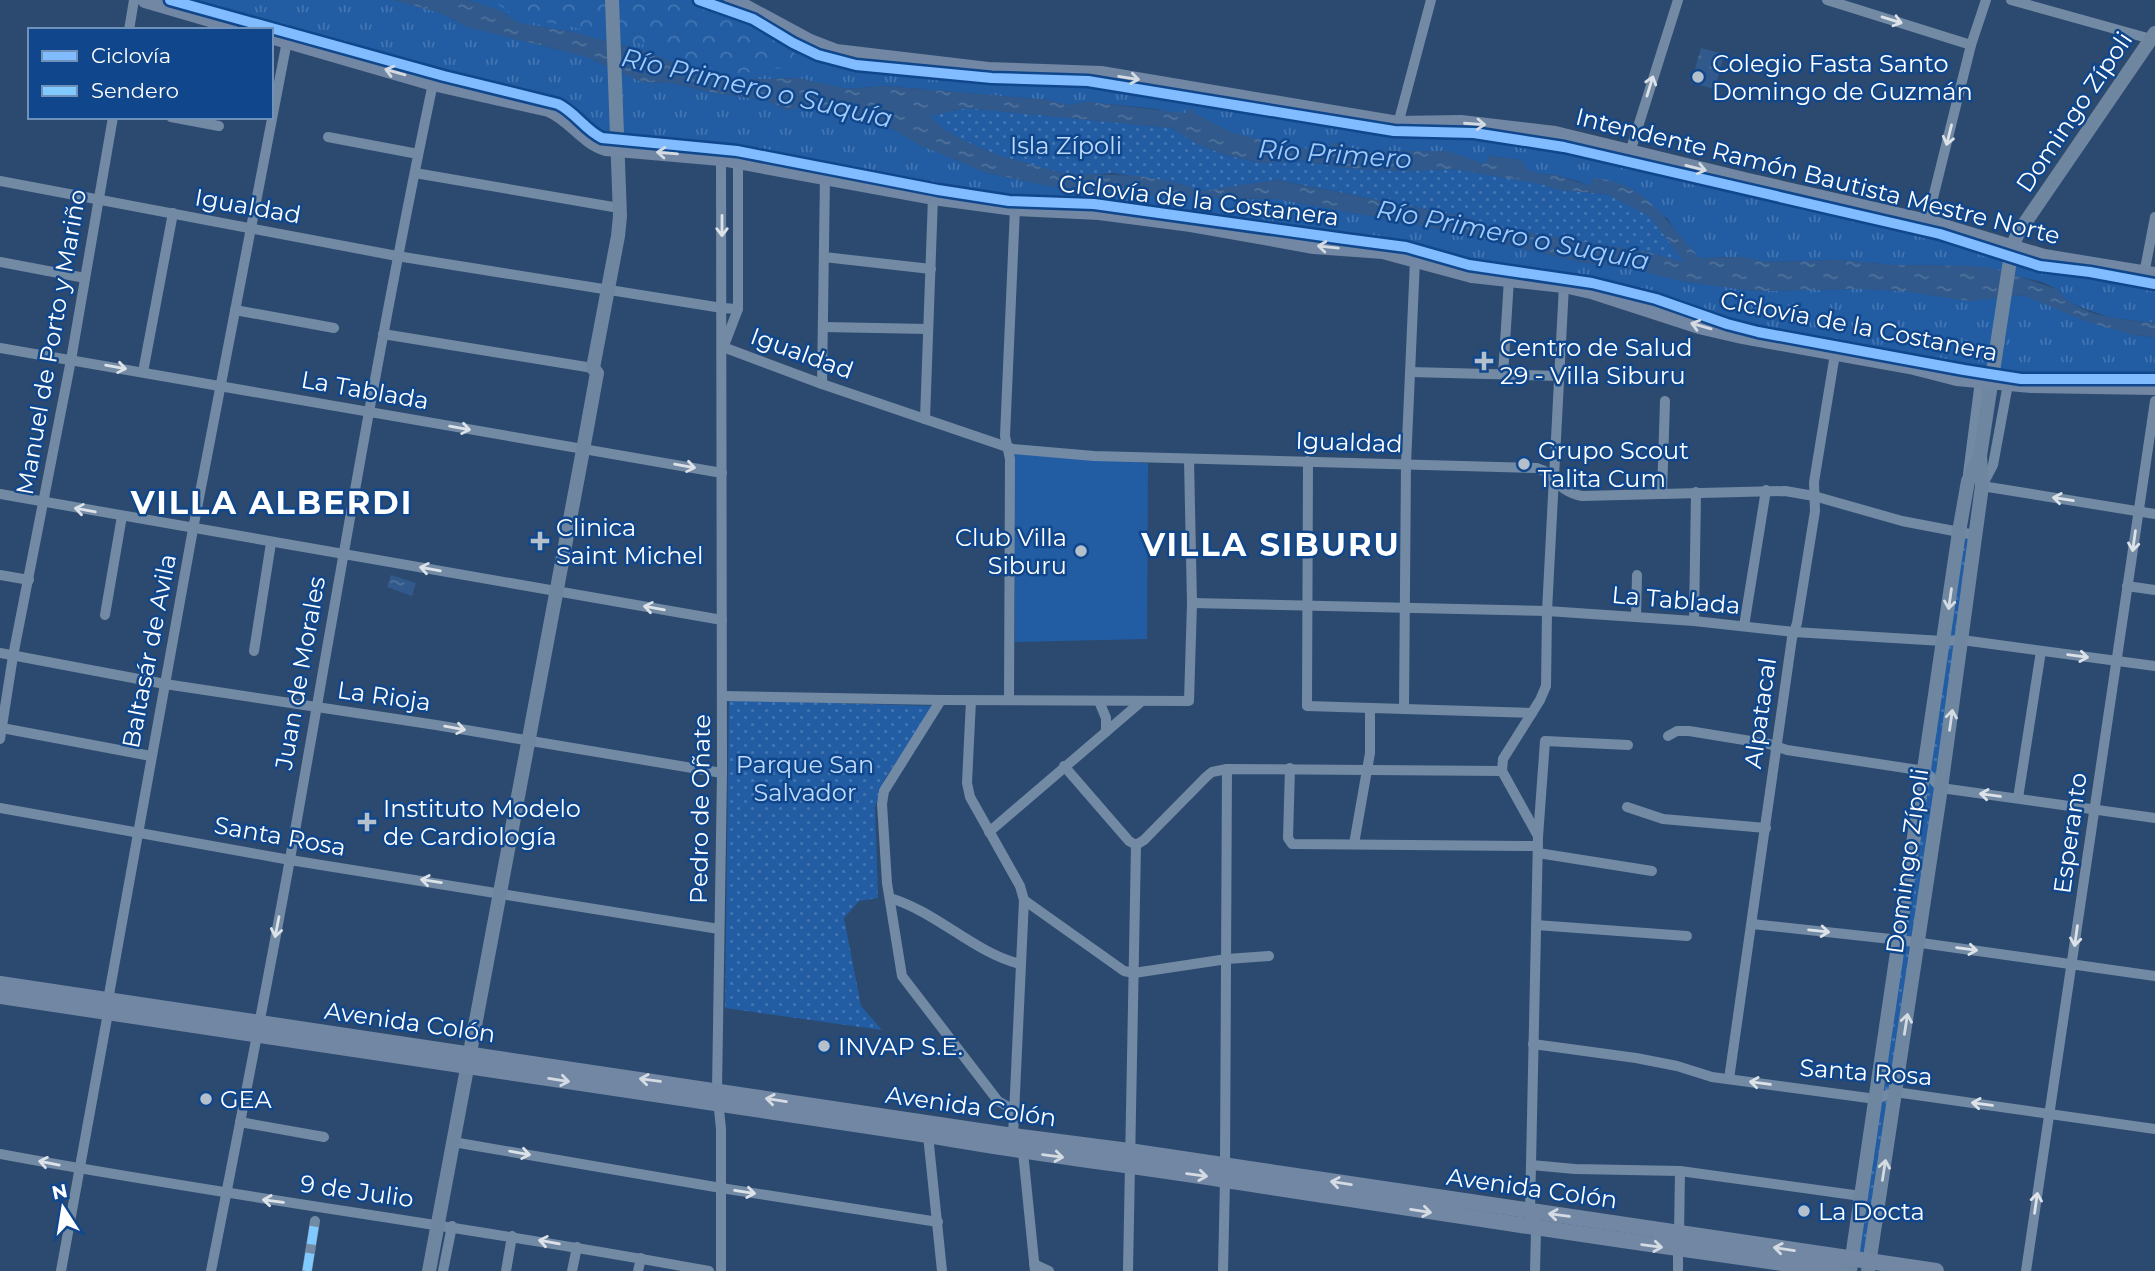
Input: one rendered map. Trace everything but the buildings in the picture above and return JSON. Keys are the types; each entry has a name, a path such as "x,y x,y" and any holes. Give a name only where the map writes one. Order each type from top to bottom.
{"main road":[{"path":"145,0 241,28"},
{"path":"429,1271 445,1225 453,1142 578,449 597,373 593,368 618,236 612,0"},
{"name":"Intendente Ramón Bautista Mestre Norte","path":"732,0 810,42 836,52 988,70 1101,74 1398,124 1493,125 1555,134 1927,222 2011,250 2149,275"},
{"name":"Domingo Zípoli","path":"1847,1267 1876,1099 1959,532 1975,484 2011,250 2018,233 2153,36"},
{"path":"279,39 433,83 549,109 559,113 592,142 606,148 730,159 933,197 1015,208 1099,212 1191,224 1314,246 1383,251 1472,275 1564,285 1591,291 1709,328 1980,381 2155,387"},
{"name":"Domingo Zípoli","path":"1869,1267 1962,640 1975,535 1975,484"},
{"name":"Avenida Colón","path":"0,984 108,1007"},
{"name":"Avenida Colón","path":"0,996 108,1007 469,1060 718,1098 1023,1152 1129,1158"},
{"name":"Avenida Colón","path":"718,1098 1013,1136 1536,1229 1678,1241"},
{"name":"Avenida Colón","path":"1225,1173 1530,1211 1678,1241 1847,1267 1936,1271"}],"street":[{"path":"129,28 134,0"},
{"path":"1398,124 1431,0"},
{"path":"1630,152 1678,0"},
{"path":"1827,0 1971,45"},
{"path":"1927,222 1971,45 1986,0"},
{"path":"2011,0 2153,36"},
{"name":"Baltasár de Avila","path":"273,78 279,39"},
{"name":"Juan de Morales","path":"211,1271 290,860 397,256 433,83"},
{"name":"Manuel de Porto y Mariño","path":"1,734 13,656 71,360 113,119"},
{"path":"182,119 219,126"},
{"name":"Baltasár de Avila","path":"61,1271 164,684 250,228 267,119"},
{"path":"328,137 418,154"},
{"name":"Pedro de Oñate","path":"721,1271 718,1098 722,773 722,308 730,159"},
{"name":"Pedro de Oñate","path":"723,347 738,309 730,159"},
{"path":"415,173 619,208"},
{"path":"822,384 825,176"},
{"name":"Igualdad","path":"0,181 397,256 738,309"},
{"path":"925,419 933,197"},
{"path":"1009,700 1010,459 1005,436 1015,208"},
{"path":"144,372 173,214"},
{"path":"2149,275 2155,217"},
{"path":"824,257 931,269"},
{"path":"1404,709 1406,464 1415,260"},
{"path":"0,262 85,278"},
{"path":"1503,376 1509,279"},
{"path":"1538,845 1502,771 1503,758 1544,694 1546,686 1547,611 1564,285"},
{"path":"235,310 334,328"},
{"path":"823,327 928,329"},
{"path":"383,334 593,368"},
{"name":"Igualdad","path":"723,347 1007,448 1094,456 1537,468 1546,471 1567,493 1582,496 1766,491 1814,496 1881,516 1975,535"},
{"name":"La Tablada","path":"0,348 722,472"},
{"name":"Alpatacal","path":"1730,1079 1794,632 1813,522 1814,482 1835,354"},
{"path":"1410,372 1559,376"},
{"name":"Domingo Zípoli","path":"1975,484 1970,446 1980,381"},
{"path":"1975,484 1993,465 2008,384"},
{"path":"1662,494 1665,401"},
{"name":"Esperanto","path":"2026,1271 2155,401"},
{"path":"722,696 941,701 1189,701 1192,603 1189,459"},
{"path":"1308,461 1307,706 1532,713"},
{"path":"1975,484 2155,514"},
{"path":"1744,626 1766,491"},
{"path":"1693,621 1696,492"},
{"path":"0,494 722,620"},
{"path":"105,615 122,516"},
{"path":"254,651 271,542"},
{"path":"0,575 29,580"},
{"path":"1636,617 1637,575"},
{"path":"2127,586 2155,590"},
{"name":"La Tablada","path":"1192,603 1547,611 1693,621 1794,632 1962,640 2155,666"},
{"path":"2018,798 2041,651"},
{"name":"La Rioja","path":"0,653 164,684 722,773"},
{"path":"971,700 968,789 1020,886 1024,900 1013,1136"},
{"path":"941,701 882,796 886,872 902,976 998,1101 1014,1110"},
{"path":"1099,701 1106,718 1105,732"},
{"path":"989,832 1142,701"},
{"path":"1354,844 1368,769 1370,708"},
{"path":"1668,736 1677,731 1689,731 1769,744 1787,750 1925,771 1941,788 2155,818"},
{"path":"1,734 151,756"},
{"path":"1535,1271 1536,1229 1530,1211 1533,1044 1538,845 1545,741 1628,745"},
{"path":"1065,766 1129,841 1136,845"},
{"path":"1136,845 1212,772 1227,769 1290,768 1502,771"},
{"path":"1290,768 1288,838 1293,844 1538,845 1652,871"},
{"path":"1223,1271 1227,769"},
{"path":"1627,807 1663,819 1766,828"},
{"name":"Santa Rosa","path":"0,808 290,860 719,929"},
{"path":"1128,1271 1136,845"},
{"path":"890,898 908,904 1003,959 1020,964"},
{"path":"1024,900 1118,969 1134,973 1227,959 1269,956"},
{"path":"1752,924 1918,942 2155,976"},
{"path":"1536,925 1687,936"},
{"name":"Santa Rosa","path":"1533,1044 1636,1058 1730,1079 1876,1099 1895,1092 2155,1129"},
{"path":"240,1122 324,1137"},
{"path":"928,1135 942,1271"},
{"path":"453,1142 938,1222"},
{"path":"1023,1152 1034,1267 1049,1271"},
{"name":"9 de Julio","path":"0,1154 226,1194 445,1225 709,1271"},
{"path":"1531,1165 1576,1169 1680,1171 1861,1196"},
{"path":"1678,1271 1680,1171"},
{"path":"307,1271 315,1221"},
{"path":"443,1271 445,1225"},
{"path":"506,1271 512,1236"},
{"path":"572,1271 576,1247"},
{"path":"638,1271 641,1258"}],"green space":[{"path":"145,0 394,0 441,13 468,27 587,57 642,82 672,83 768,101 786,109 807,107 856,117 893,129 920,145 987,173 1060,188 1235,199 1278,199 1442,229 1581,262 1628,268 1687,282 1755,291 1862,289 1904,291 1970,301 2023,295 2133,335 2155,337 2155,387 2031,385 1415,260 606,148 565,118 273,31 273,28 241,28"},
{"path":"467,0 732,0 810,42 1065,71 1397,124 1461,123 1630,152 2155,275 2155,323 2111,318 2077,306 2064,299 2057,289 2042,282 1973,266 1893,265 1840,260 1765,262 1743,257 1700,258 1683,242 1667,218 1577,181 1528,170 1521,160 1490,156 1485,164 1400,152 1363,153 1333,143 1328,150 1292,148 1230,132 1194,113 1168,113 1157,109 1088,102 1067,105 1047,100 885,86 847,89 798,78 736,80 680,66 651,53 571,32 519,23 498,10"},
{"path":"485,0 717,0 754,19 806,65 734,74 678,60 649,46 569,26 517,17 496,3"},
{"name":"Isla Zípoli","path":"966,108 1172,128 1197,144 1229,156 1263,163 1299,160 1346,168 1403,171 1453,169 1538,183 1559,190 1607,194 1650,216 1685,263 1647,252 1488,226 1469,218 1277,180 1203,191 1173,182 1112,173 1061,173 1000,156 964,141 943,129 929,116"},
{"name":"Club Villa Siburu","path":"1014,453 1148,463 1147,639 1015,642"},
{"path":"1959,532 1975,535 1870,1262 1852,1260"},
{"name":"Parque San Salvador","path":"729,700 935,706 884,780 875,807 878,898 859,901 844,918 861,1006 882,1030 725,1008"}],"water":[{"path":"394,0 467,0 498,10 519,23 571,32 651,53 680,66 736,80 798,78 847,89 885,86 1047,100 1067,105 1088,102 1185,113 1190,108 1194,113 1230,132 1292,148 1328,150 1332,143 1342,144 1363,153 1448,151 1485,164 1489,156 1521,160 1528,170 1539,174 1555,175 1590,186 1593,178 1628,187 1654,206 1700,258 1744,257 1765,262 1840,260 1893,265 1992,268 2057,289 2076,306 2088,311 2155,323 2155,337 2133,335 2088,322 2023,295 1970,301 1904,291 1862,289 1755,291 1687,282 1628,268 1581,262 1442,229 1278,199 1171,197 1060,188 987,173 920,145 893,129 856,117 807,107 786,110 768,101 672,83 642,82 587,57 468,27 441,13","holes":["966,108 1172,128 1197,144 1229,156 1263,163 1299,160 1346,168 1403,171 1453,169 1538,183 1559,190 1607,194 1650,216 1684,262 1647,252 1488,226 1469,218 1276,180 1203,191 1140,176 1061,173 1000,156 964,141 943,129 929,116"]},
{"path":"1701,48 1724,54 1715,89 1691,83"},
{"path":"391,575 416,583 412,596 387,587"}],"marked path":[{"path":"307,1271 315,1221"}],"cycle path":[{"name":"Ciclovía de la Costanera","path":"170,0 271,28"},
{"path":"699,0 753,19 818,55 856,65 992,78 1088,81 1394,131 1474,133 1564,147 1940,234 2040,266 2155,284"},
{"name":"Ciclovía de la Costanera","path":"273,29 558,104 602,138 737,151 1009,201 1094,204 1406,247 1469,265 1592,283 1656,299 1758,332 2021,379 2155,379"}],"place":[{"name":"Colegio Fasta Santo Domingo de Guzmán","path":"1698,77"},
{"name":"Centro de Salud 29 - Villa Siburu","path":"1484,361"},
{"name":"Grupo Scout Talita Cum","path":"1524,464"},
{"name":"Clinica Saint Michel","path":"540,541"},
{"name":"Club Villa Siburu","path":"1081,551"},
{"name":"Instituto Modelo de Cardiología","path":"367,822"},
{"name":"INVAP S.E.","path":"824,1046"},
{"name":"GEA","path":"206,1099"},
{"name":"La Docta","path":"1804,1211"}],"district":[{"name":"VILLA ALBERDI","path":"272,502"},
{"name":"VILLA SIBURU","path":"1271,544"}],"water label":[{"name":"Río Primero o Suquía","path":"757,88"},
{"name":"Río Primero","path":"1335,154"},
{"name":"Río Primero o Suquía","path":"1513,235"}]}
